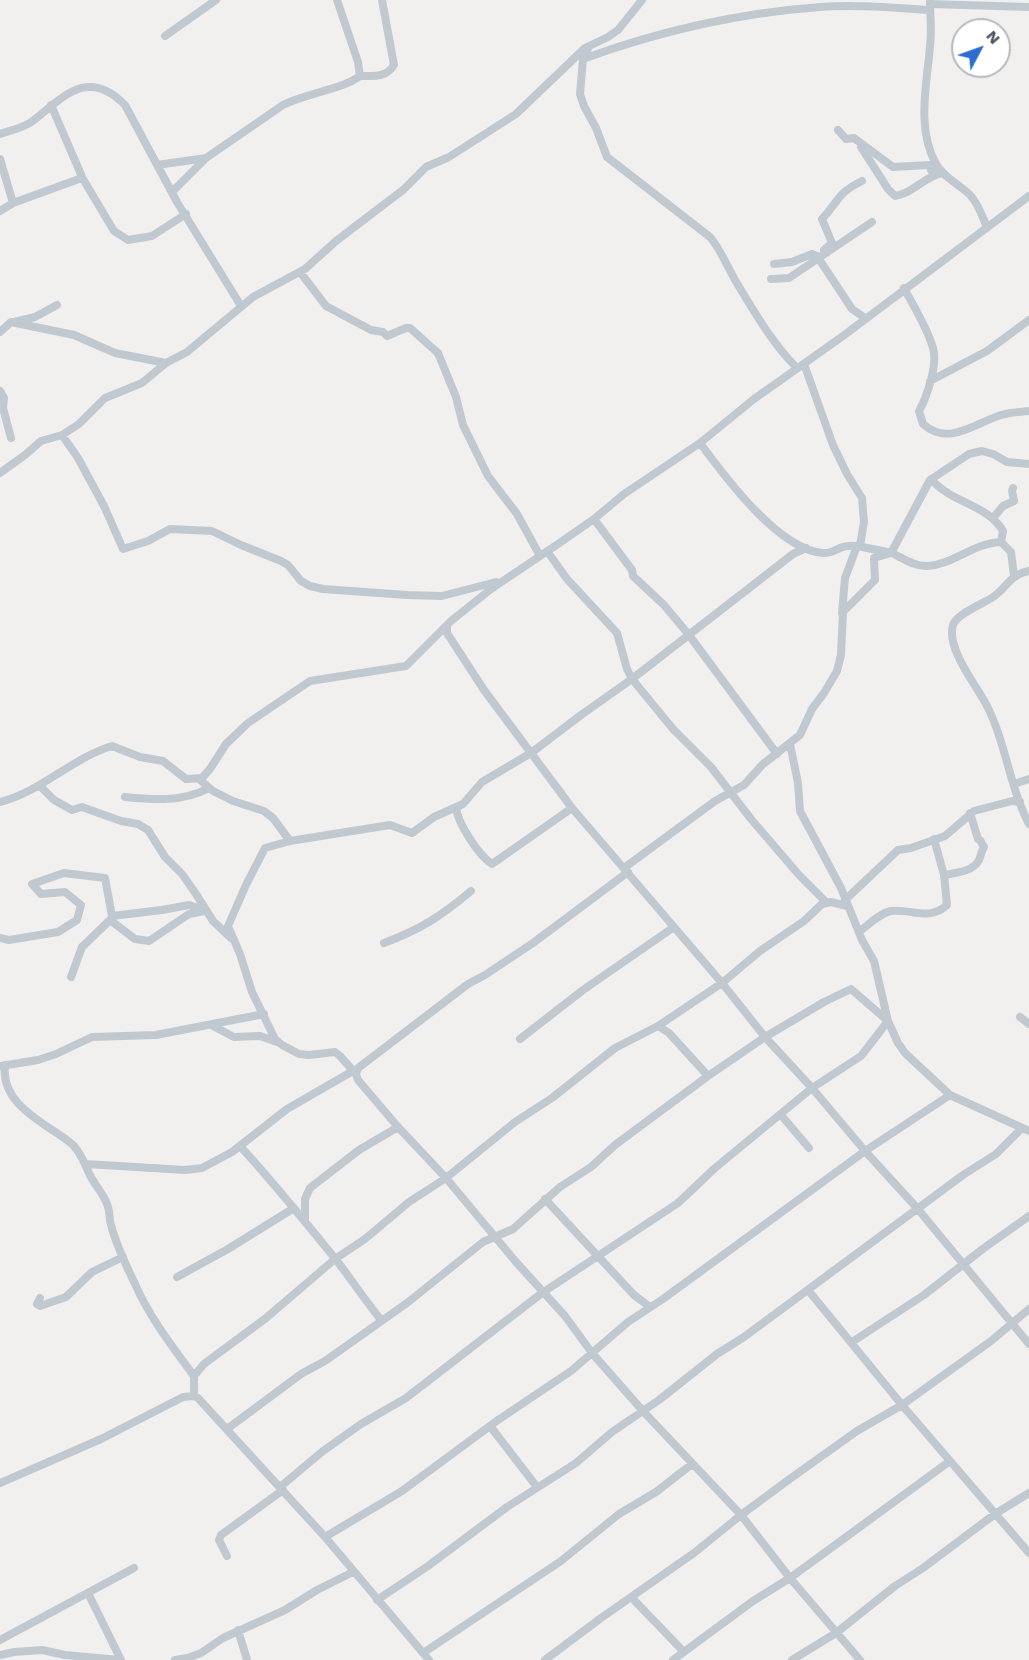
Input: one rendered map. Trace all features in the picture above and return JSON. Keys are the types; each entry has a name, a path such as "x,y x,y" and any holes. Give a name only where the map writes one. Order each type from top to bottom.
{"street":[{"path":"165,36 216,0"},
{"path":"337,0 358,62 360,76"},
{"path":"172,192 206,158 284,105 297,98 347,83 360,76 382,76 394,64 382,0"},
{"path":"0,473 41,441 62,435 79,424 105,398 142,383 166,363 192,348 241,306 270,286 300,272 336,241 403,190 426,167 448,157 516,114 589,46 618,30 642,0"},
{"path":"930,5 931,43 925,129 927,142 942,173 969,194 987,227"},
{"path":"584,59 618,46 747,15 822,6 1029,7"},
{"path":"86,1164 185,1170 202,1168 219,1161 287,1109 354,1072 452,996 532,943 716,801 744,785 763,764 803,730 812,709 837,671 841,656 845,578 858,546 864,522 862,498 832,445 800,366 787,358 765,327 716,244 607,157 580,94 584,59 589,46"},
{"path":"0,134 29,124 71,92 92,86 114,94 125,105 172,192 241,306"},
{"path":"51,105 83,179 114,231 128,240 152,236 186,214"},
{"path":"838,130 846,139 854,138 894,167 929,165 931,170 937,165"},
{"path":"860,146 895,196 902,195 928,177 942,173"},
{"path":"157,165 206,158"},
{"path":"0,159 13,203"},
{"path":"0,211 13,203 83,179"},
{"path":"818,257 832,243 823,218 844,191 862,181"},
{"path":"0,802 16,798 112,746 140,757 163,761 186,778 199,779 210,769 226,744 248,723 310,681 406,666 451,621 502,581 700,443 1029,196"},
{"path":"771,279 789,278 872,222"},
{"path":"774,264 792,262 812,255 818,257 852,309 866,318"},
{"path":"300,272 320,300 333,310 371,330 383,332 387,336 410,328 434,348 456,397 463,425 488,476 544,553 617,633 632,679 674,729 711,767 799,875 826,902"},
{"path":"904,288 933,348 934,361 930,381 919,413 921,421 928,429 943,435 958,432 999,415 1029,411 1029,418"},
{"path":"0,332 11,322 35,317 57,305"},
{"path":"930,381 987,351 1029,320"},
{"path":"11,322 74,335 115,353 166,363"},
{"path":"0,391 4,398 3,408 11,438"},
{"path":"62,435 78,458 104,506 123,549 148,542 170,529 177,528 218,533 281,561 288,565 301,581 322,589 442,596 502,581"},
{"path":"700,443 760,514 788,540 824,554 842,547 858,546 891,553 924,567 944,563 983,545 1001,542"},
{"path":"842,614 875,580 874,558 891,553 931,479 969,454 981,451 993,454 1007,462 1029,464"},
{"path":"931,479 957,500 968,502 979,511 994,517 1003,531 1001,542"},
{"path":"994,517 1003,506 1014,501 1013,488"},
{"path":"594,519 632,570 633,576 664,605 689,635 777,754"},
{"path":"1001,542 1011,552 1014,576"},
{"path":"277,1042 252,992 240,954 230,932 229,922 267,846 390,825 411,833 434,817 468,800 482,782 531,753 632,679 793,554 806,548"},
{"path":"1029,571 1014,576 998,593 956,619 952,627 954,643 967,675 995,721 1029,824"},
{"path":"451,621 447,625 448,637 484,690 572,808 722,983 765,1037 917,1208 1029,1344"},
{"path":"377,1600 401,1586 507,1507 576,1463 612,1432 917,1208 996,1154 1025,1130 950,1095 905,1053 888,1021 874,961 841,888 800,811 798,783 789,744"},
{"path":"199,779 209,788 240,804 268,813 290,841"},
{"path":"1014,784 1029,779"},
{"path":"39,786 54,800 72,810 83,807 144,827 165,857 182,874 207,911 233,940"},
{"path":"125,797 175,800 198,794 209,788"},
{"path":"194,1376 204,1364 266,1318 335,1259 365,1239 409,1202 446,1178 515,1122 552,1098 615,1048 658,1026 722,983 760,951 804,921 826,902 846,903 895,852 950,832 970,813 1012,801 1020,802"},
{"path":"456,808 458,819 492,864 572,808"},
{"path":"944,875 969,869 980,859 984,847 978,839 970,813"},
{"path":"859,932 889,912 904,910 923,915 943,909 948,902 944,875 934,839"},
{"path":"0,938 9,940 58,932 78,920 81,905 65,892 41,894 32,884 64,873 105,878 112,916 189,905 207,911"},
{"path":"384,943 416,931 445,913 471,891"},
{"path":"71,977 82,946 110,920 135,939 149,941 189,914 207,911"},
{"path":"520,1039 583,990 674,927"},
{"path":"227,1429 301,1374 325,1361 407,1303 483,1242 513,1229 545,1199 591,1167 615,1145 765,1037 824,1002 852,989 888,1021"},
{"path":"194,1396 194,1376 147,1310 111,1227 108,1207 89,1174 86,1164 73,1145 34,1120 20,1105 4,1081 2,1066 38,1060 89,1038 156,1035 264,1014"},
{"path":"1020,1017 1029,1024"},
{"path":"227,1556 219,1540 221,1535 282,1488 323,1451 361,1424 406,1398 542,1293 678,1203 715,1168 812,1088 861,1056 888,1021"},
{"path":"211,1024 234,1037 260,1036 299,1054 335,1052 398,1127 496,1236 542,1293 565,1316 592,1353 741,1515 790,1578 860,1660"},
{"path":"658,1026 669,1033 708,1076"},
{"path":"325,1537 402,1491 560,1378 628,1322 865,1151 950,1095"},
{"path":"781,1114 809,1148"},
{"path":"305,1222 305,1199 310,1188 358,1150 398,1127"},
{"path":"240,1146 294,1208 381,1320"},
{"path":"545,1199 634,1294 650,1307"},
{"path":"177,1276 234,1246 294,1208"},
{"path":"852,1342 910,1305 1029,1216"},
{"path":"39,1298 37,1304 40,1306 66,1297 92,1272 123,1257"},
{"path":"808,1290 902,1405 1029,1553"},
{"path":"545,1660 858,1431 902,1405 1029,1309"},
{"path":"0,1483 101,1439 183,1397 194,1396 282,1488 426,1657 561,1561 619,1514 656,1492 692,1464"},
{"path":"490,1426 537,1487"},
{"path":"673,1660 950,1461"},
{"path":"792,1660 836,1633 995,1514 1029,1493"},
{"path":"0,1640 134,1568"},
{"path":"175,1660 201,1653 238,1630 285,1610 317,1590 353,1572"},
{"path":"88,1593 120,1660"},
{"path":"632,1598 684,1652"},
{"path":"238,1630 247,1660"},
{"path":"0,1655 42,1650 65,1655 120,1660"}]}
